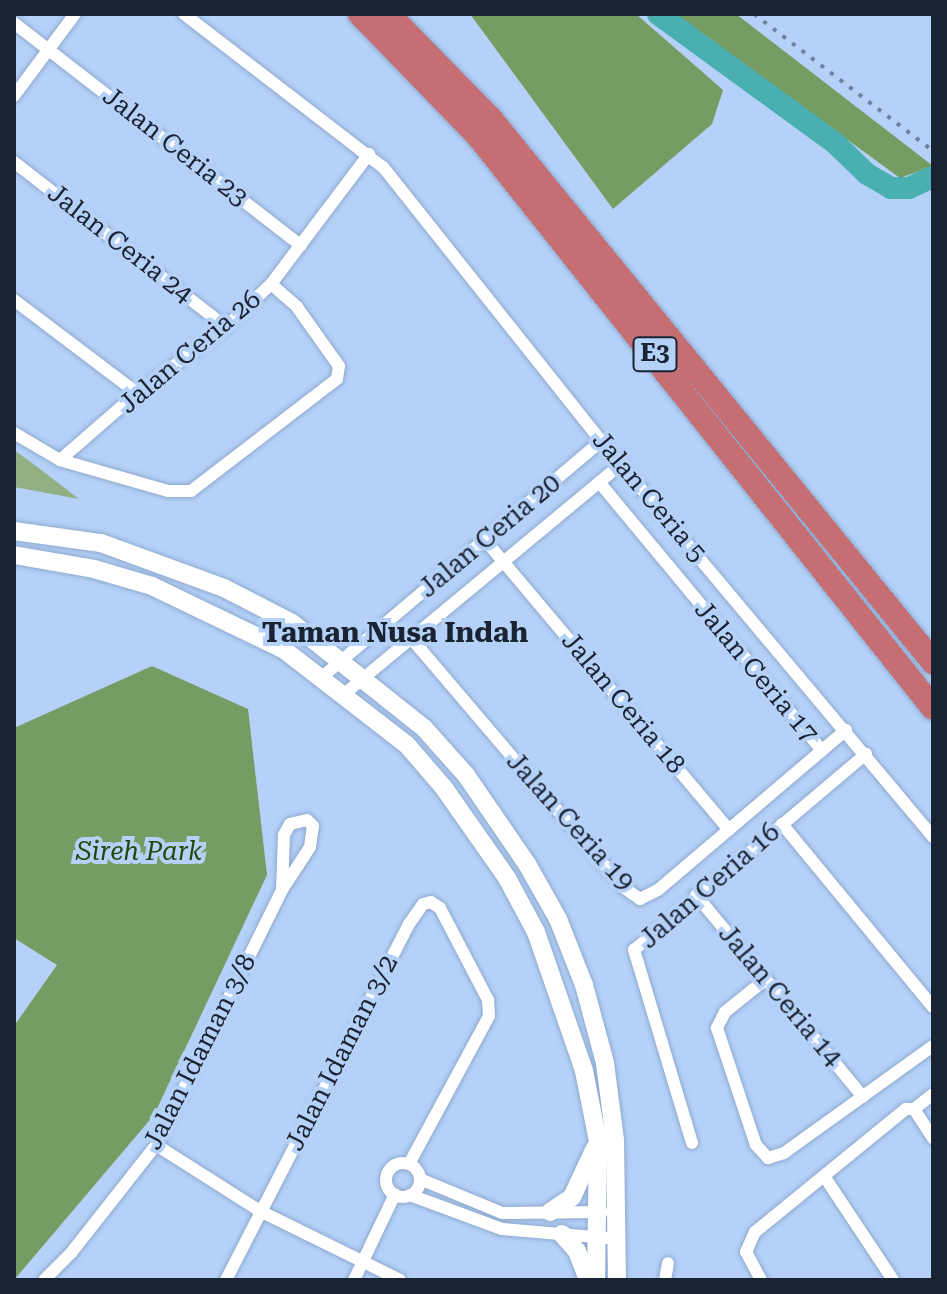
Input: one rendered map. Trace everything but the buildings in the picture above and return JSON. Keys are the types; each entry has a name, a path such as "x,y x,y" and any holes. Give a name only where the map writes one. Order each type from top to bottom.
{"highway":[{"name":"E3","path":"360,14 479,137 933,708"},
{"name":"E3","path":"388,14 490,118 933,662"}],"main road":[{"path":"14,531 101,543 212,583 292,623 424,728 466,775 558,919 605,1063 620,1211 617,1280"},
{"path":"14,555 94,569 152,586 283,649 407,745 507,878 536,932 559,992 584,1071 598,1141 600,1212 596,1280"},
{"path":"550,1212 577,1191 598,1141"},
{"path":"562,1234 577,1251 588,1280"}],"street":[{"path":"14,96 75,14"},
{"name":"Jalan Ceria 5","path":"184,14 369,154 601,441 933,837"},
{"name":"Jalan Ceria 23","path":"14,23 301,246"},
{"name":"Jalan Ceria 26","path":"60,460 137,393 226,327 271,284 369,154"},
{"name":"Jalan Ceria 24","path":"14,162 226,327"},
{"path":"14,433 60,460 168,491 191,491 337,379 339,366 297,307 271,284"},
{"path":"14,300 137,393"},
{"name":"Jalan Ceria 20","path":"322,677 601,441"},
{"name":"Jalan Ceria 20","path":"343,695 621,464"},
{"name":"Jalan Ceria 17","path":"599,482 822,751"},
{"name":"Jalan Ceria 18","path":"485,540 729,830"},
{"name":"Jalan Ceria 19","path":"411,638 631,894 640,899 658,890 846,730"},
{"name":"Jalan Ceria 16","path":"692,1143 634,957 643,939 866,754"},
{"name":"Jalan Idaman 3/8","path":"44,1280 71,1253 156,1145 282,890 310,847 313,826 307,820 290,824 284,835 282,890"},
{"path":"782,824 933,1007"},
{"name":"Jalan Ceria 14","path":"696,895 863,1097"},
{"name":"Jalan Idaman 3/2","path":"226,1280 409,924 423,904 431,902 440,908 488,1000 489,1016 409,1164"},
{"path":"766,979 725,1012 717,1028 762,1152 768,1158 784,1153 933,1046"},
{"path":"761,1280 749,1261 747,1245 906,1109 914,1109 933,1094"},
{"path":"914,1109 933,1138"},
{"path":"156,1145 260,1211 362,1264 400,1280"},
{"path":"618,1239 474,1223 410,1195 395,1194 388,1186 389,1170 409,1164 420,1179 475,1206 502,1213 620,1211"},
{"path":"824,1176 893,1280"},
{"path":"410,1195 420,1179"},
{"path":"354,1280 395,1194"},
{"path":"665,1280 668,1263"}],"green space":[{"path":"470,14 636,14 723,90 712,124 613,209"},
{"path":"675,14 736,14 933,166 900,178"},
{"path":"14,450 36,466 79,499 14,487"},
{"name":"Sireh Park","path":"152,666 248,709 267,875 154,1115 14,1280 14,1026 57,965 14,938 14,728"}],"waterway":[{"path":"658,14 836,144 867,174 891,188 909,188 933,177"}],"railway":[{"path":"754,14 933,151"}],"district":[{"name":"Taman Nusa Indah","path":"395,633"}]}
